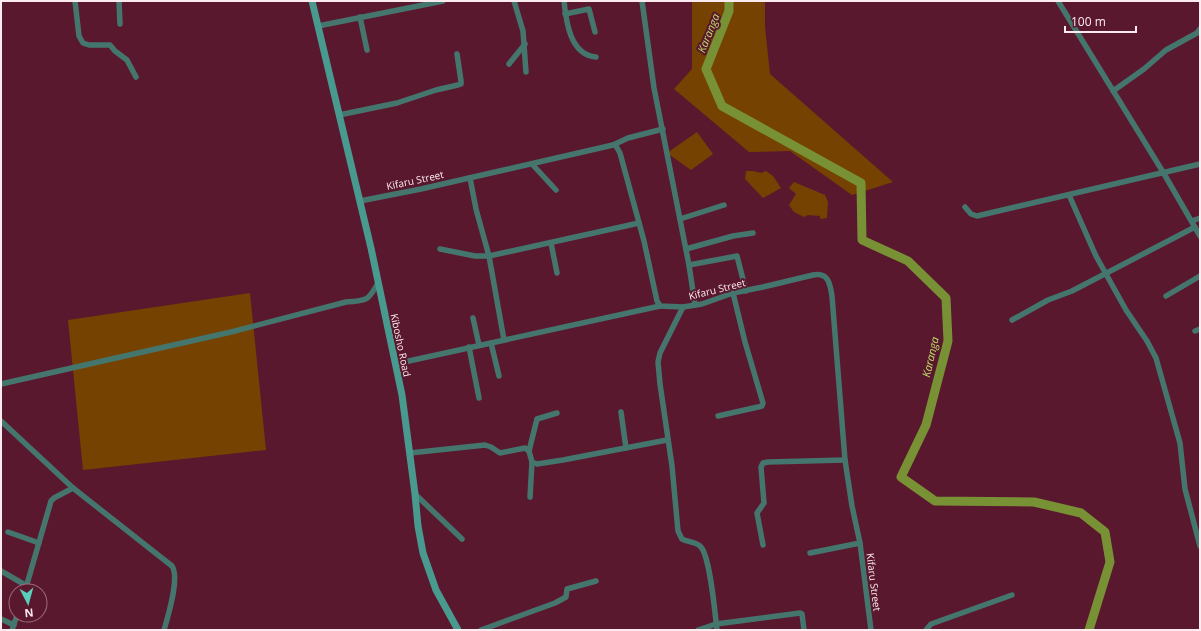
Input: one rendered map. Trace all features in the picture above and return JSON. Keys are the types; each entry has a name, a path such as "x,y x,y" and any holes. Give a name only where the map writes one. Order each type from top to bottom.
{"main road":[{"name":"Kibosho Road","path":"312,1 360,201 395,364 405,414 416,494 418,526 423,553 436,590 458,630"}],"street":[{"path":"75,1 79,36 83,43 89,45 108,44 127,60 136,78"},
{"path":"119,1 120,24"},
{"path":"318,26 443,1"},
{"path":"514,1 523,31 526,72"},
{"path":"564,1 568,31 572,39 587,56 596,57"},
{"path":"642,1 654,88 689,265 695,305"},
{"path":"1058,1 1163,172 1200,236"},
{"path":"565,14 589,10 595,32"},
{"path":"360,17 367,50"},
{"path":"1113,90 1144,69 1166,50 1198,31 1200,40"},
{"path":"509,64 525,44"},
{"path":"339,115 397,103 460,84 461,81 457,54"},
{"name":"Kifaru Street","path":"360,201 470,178 613,145 628,138 663,129"},
{"path":"613,145 616,146 620,153 639,223 656,301 660,306"},
{"path":"532,164 556,190"},
{"path":"965,207 971,214 977,216 1200,164"},
{"path":"470,178 476,209 489,256 504,340"},
{"path":"1069,195 1087,238 1126,310 1147,341 1159,366 1180,443 1185,489 1200,546"},
{"path":"680,219 724,205"},
{"path":"1012,320 1048,300 1072,291 1106,274 1193,224 1200,218"},
{"path":"440,248 475,256 489,256 639,223"},
{"path":"686,250 733,236 753,233"},
{"path":"550,243 557,273"},
{"path":"689,265 737,256 746,291"},
{"name":"Kifaru Street","path":"395,364 660,306 683,307 695,305 709,302 733,293 821,274 826,277 829,282 832,296 845,460 852,506 860,543 871,630"},
{"path":"1166,296 1200,276"},
{"path":"1,384 231,332 346,302 363,301 371,295 378,284"},
{"path":"718,416 758,408 762,406 763,401 745,342 733,293"},
{"path":"683,307 659,357 660,384 672,466 678,531 682,539 697,544 702,549 708,570 717,630"},
{"path":"473,318 479,345"},
{"path":"491,343 499,376"},
{"path":"469,347 479,398"},
{"path":"621,412 626,448"},
{"path":"530,497 532,462 529,451 537,419 557,413"},
{"path":"1,421 73,488 173,568 175,580 164,630"},
{"path":"532,462 537,464 556,462 667,440"},
{"path":"410,453 485,445 500,453 522,448 529,451"},
{"path":"763,545 757,513 764,502 761,468 763,463 845,460"},
{"path":"27,583 51,501 73,488"},
{"path":"416,494 462,539"},
{"path":"8,532 39,543"},
{"path":"810,553 860,543"},
{"path":"1,571 19,583"},
{"path":"481,630 555,603 566,597 567,589 596,581"},
{"path":"926,630 931,624 1012,595"},
{"path":"698,630 716,624 801,613 804,630"},
{"path":"1,620 13,627"}],"shaded area":[{"path":"692,1 765,1 765,27 770,74 893,182 852,195 790,151 749,152 674,89 692,69"},
{"path":"697,132 713,154 691,170 667,153"},
{"path":"746,171 761,173 766,171 773,176 781,188 763,198 745,179"},
{"path":"794,182 825,195 828,202 827,218 820,219 820,216 808,215 804,217 794,212 789,205 796,194 789,188"},
{"path":"250,293 266,450 83,470 68,320"}],"waterway":[{"name":"Karanga","path":"729,1 729,11 706,69 722,106 861,183 862,240 908,261 946,298 948,341 926,425 901,477 935,501 1034,502 1081,513 1105,532 1110,562 1089,630"}]}
